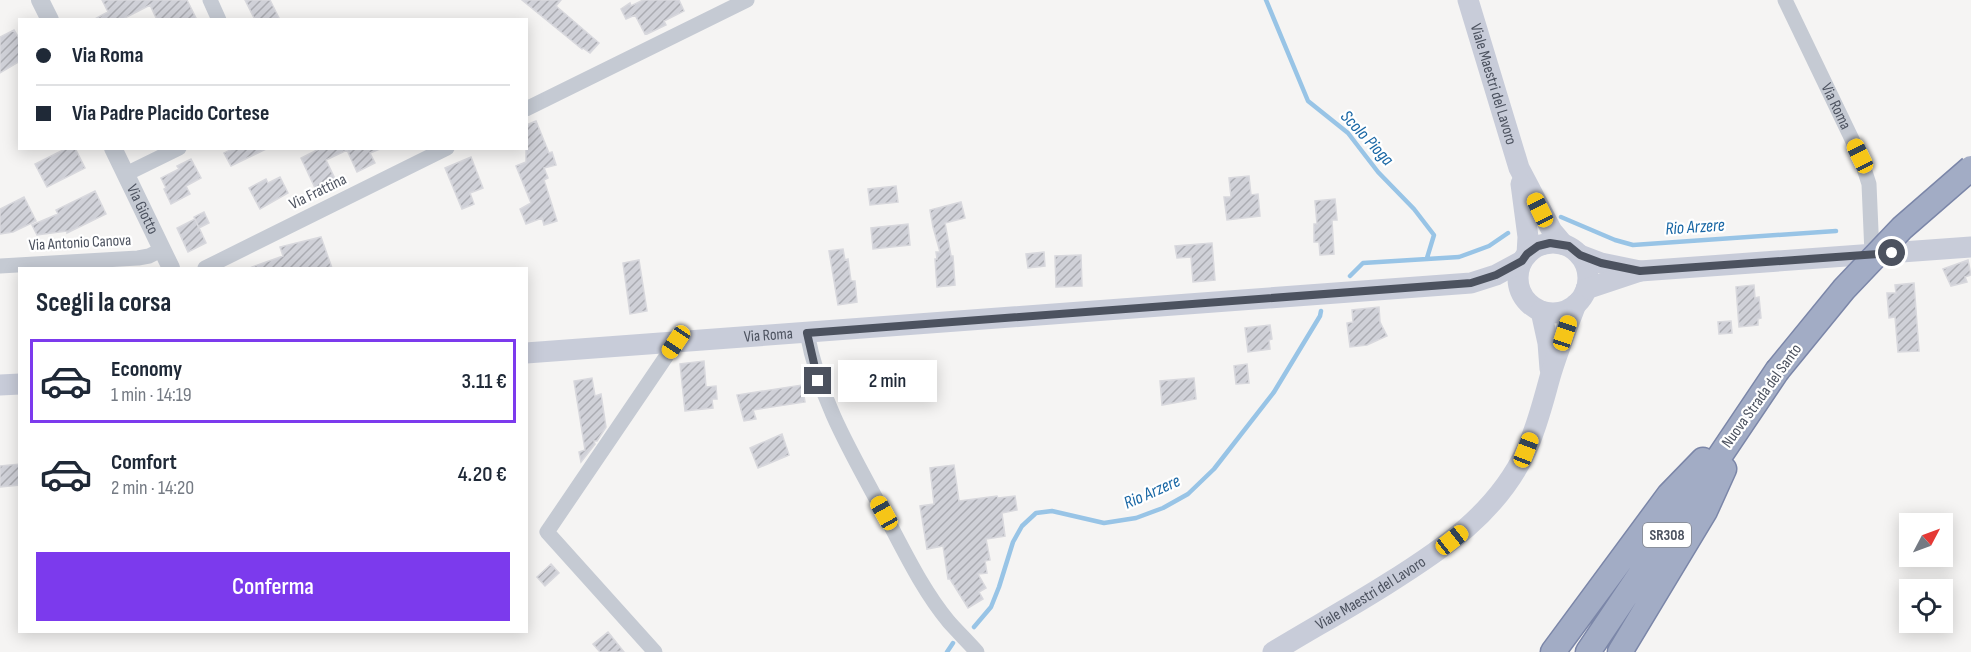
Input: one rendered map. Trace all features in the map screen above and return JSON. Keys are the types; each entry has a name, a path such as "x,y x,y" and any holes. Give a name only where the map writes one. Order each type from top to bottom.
{"highway":[{"name":"Nuova Strada del Santo","path":"1588,652 1777,371 1844,289 1902,228 1971,168"},
{"path":"1553,652 1669,495 1745,417"},
{"path":"1620,652 1705,511 1719,484 1745,417"}],"main road":[{"name":"Viale Maestri del Lavoro","path":"1468,0 1519,168 1528,237 1525,257"},
{"name":"Viale Maestri del Lavoro","path":"1519,168 1552,231 1571,249"},
{"path":"1640,271 1581,297 1566,310 1554,313 1541,311 1528,302 1519,285 1518,273 1525,257 1538,246 1550,243 1571,249 1601,263 1640,271 1971,247"},
{"path":"1571,249 1588,272 1581,297"},
{"name":"Via Roma","path":"528,353 1471,283 1496,275 1525,257"},
{"name":"Via Roma","path":"1471,283 1524,296"},
{"name":"Viale Maestri del Lavoro","path":"1273,652 1434,555 1471,525 1493,502 1512,477 1521,459 1542,408 1550,375 1581,297"},
{"name":"Viale Maestri del Lavoro","path":"1541,311 1548,343 1550,375"},
{"path":"0,385 18,384"}],"street":[{"path":"40,0 49,18"},
{"path":"210,0 218,18"},
{"path":"528,108 747,0"},
{"name":"Via Roma","path":"1785,0 1860,156 1869,184 1872,254"},
{"name":"Via Giotto","path":"114,150 170,267"},
{"path":"126,174 175,150"},
{"name":"Via Frattina","path":"207,267 443,150"},
{"name":"Via Antonio Canova","path":"0,266 138,258 161,250"},
{"path":"807,333 818,381 828,407 853,456 925,588 949,621 977,652"},
{"path":"655,652 547,532 676,342"}],"building":[{"path":"102,0 187,0 196,18 156,18 150,5 125,18 97,18 108,12"},
{"path":"245,0 270,0 279,18 254,18"},
{"path":"522,0 561,0 556,6 599,43 590,53 582,49"},
{"path":"643,0 679,0 684,11 664,21 666,25 645,34 635,15 626,19 621,9 630,3 631,6"},
{"path":"14,30 18,37 18,62 0,73 0,37"},
{"path":"536,121 556,165 544,168 548,178 544,180 557,221 544,225 542,218 526,224 520,209 531,203 516,166 526,162 528,124"},
{"path":"63,150 76,150 85,168 47,187 35,164"},
{"path":"230,150 264,150 231,166 224,153"},
{"path":"317,150 347,150 326,160 336,181 316,190 301,158"},
{"path":"347,150 378,150 370,153 375,163 357,172"},
{"path":"471,157 483,188 470,193 474,204 462,209 445,168"},
{"path":"191,159 201,178 186,186 190,194 171,204 161,178 179,169 177,166"},
{"path":"1249,176 1251,195 1258,194 1260,216 1227,220 1224,197 1231,197 1229,178"},
{"path":"280,177 288,193 260,209 249,188 266,179 268,183"},
{"path":"896,186 898,202 870,205 868,189"},
{"path":"95,191 106,214 67,233 67,231 37,235 32,225 58,214 56,210"},
{"path":"24,197 36,221 13,232 0,234 0,209"},
{"path":"1335,199 1337,220 1332,220 1334,254 1320,255 1319,242 1314,242 1314,224 1317,224 1315,201"},
{"path":"961,202 965,218 945,223 951,256 953,256 955,285 937,287 935,259 937,259 936,252 940,252 930,210"},
{"path":"204,212 209,223 199,228 194,217"},
{"path":"195,219 206,243 188,252 177,228"},
{"path":"908,224 910,245 873,249 871,228"},
{"path":"321,237 332,267 252,267 283,256 280,247"},
{"path":"1212,243 1215,280 1193,282 1191,257 1177,258 1175,246"},
{"path":"843,249 845,260 848,259 851,281 855,281 857,302 838,305 829,251"},
{"path":"1044,252 1045,266 1028,268 1026,254"},
{"path":"1081,255 1082,286 1056,287 1055,256"},
{"path":"639,260 647,311 630,314 623,263"},
{"path":"1968,260 1971,275 1965,277 1967,282 1951,286 1943,269"},
{"path":"1914,283 1919,351 1898,352 1895,317 1889,318 1887,293 1896,293 1895,285"},
{"path":"1754,285 1755,298 1759,297 1761,318 1758,319 1758,325 1739,327 1736,287"},
{"path":"1379,307 1380,322 1387,336 1367,345 1350,347 1347,323 1353,322 1352,310"},
{"path":"1731,321 1732,333 1719,334 1718,322"},
{"path":"1270,325 1272,339 1269,340 1270,349 1248,352 1245,328"},
{"path":"704,361 706,387 716,386 717,399 712,399 713,408 685,411 680,364"},
{"path":"1247,364 1249,383 1236,384 1234,366"},
{"path":"592,378 595,396 601,394 606,427 581,462 579,452 585,450 574,381"},
{"path":"1194,378 1196,399 1162,405 1160,381"},
{"path":"802,385 805,402 753,410 756,419 744,421 737,395"},
{"path":"782,434 789,455 758,468 750,448"},
{"path":"18,464 18,485 0,487 0,466"},
{"path":"954,465 959,501 1015,496 1017,510 1002,513 1005,536 986,539 990,560 985,561 987,573 978,574 986,588 979,592 983,599 968,608 948,579 943,546 927,549 920,506 934,504 930,468"},
{"path":"551,564 559,573 545,586 537,577"},
{"path":"608,632 624,652 600,652 593,644"}],"waterway":[{"name":"Scolo Pioga","path":"1266,0 1308,101 1348,133 1378,172 1414,209 1434,235 1427,258"},
{"name":"Rio Arzere","path":"1561,217 1615,240 1633,245 1836,231"},
{"name":"Scolo Pioga","path":"1350,276 1363,263 1459,257 1489,246 1508,233"},
{"name":"Rio Arzere","path":"974,627 991,607 1013,542 1022,526 1036,513 1052,511 1104,523 1136,518 1163,508 1188,494 1214,469 1274,392 1321,311"},
{"name":"Rio Arzere","path":"947,652 953,643"}],"route":[{"path":"818,381 807,333 1471,283 1496,275 1522,261 1538,246 1550,243 1569,246 1580,255 1601,263 1640,271 1892,253"}]}
